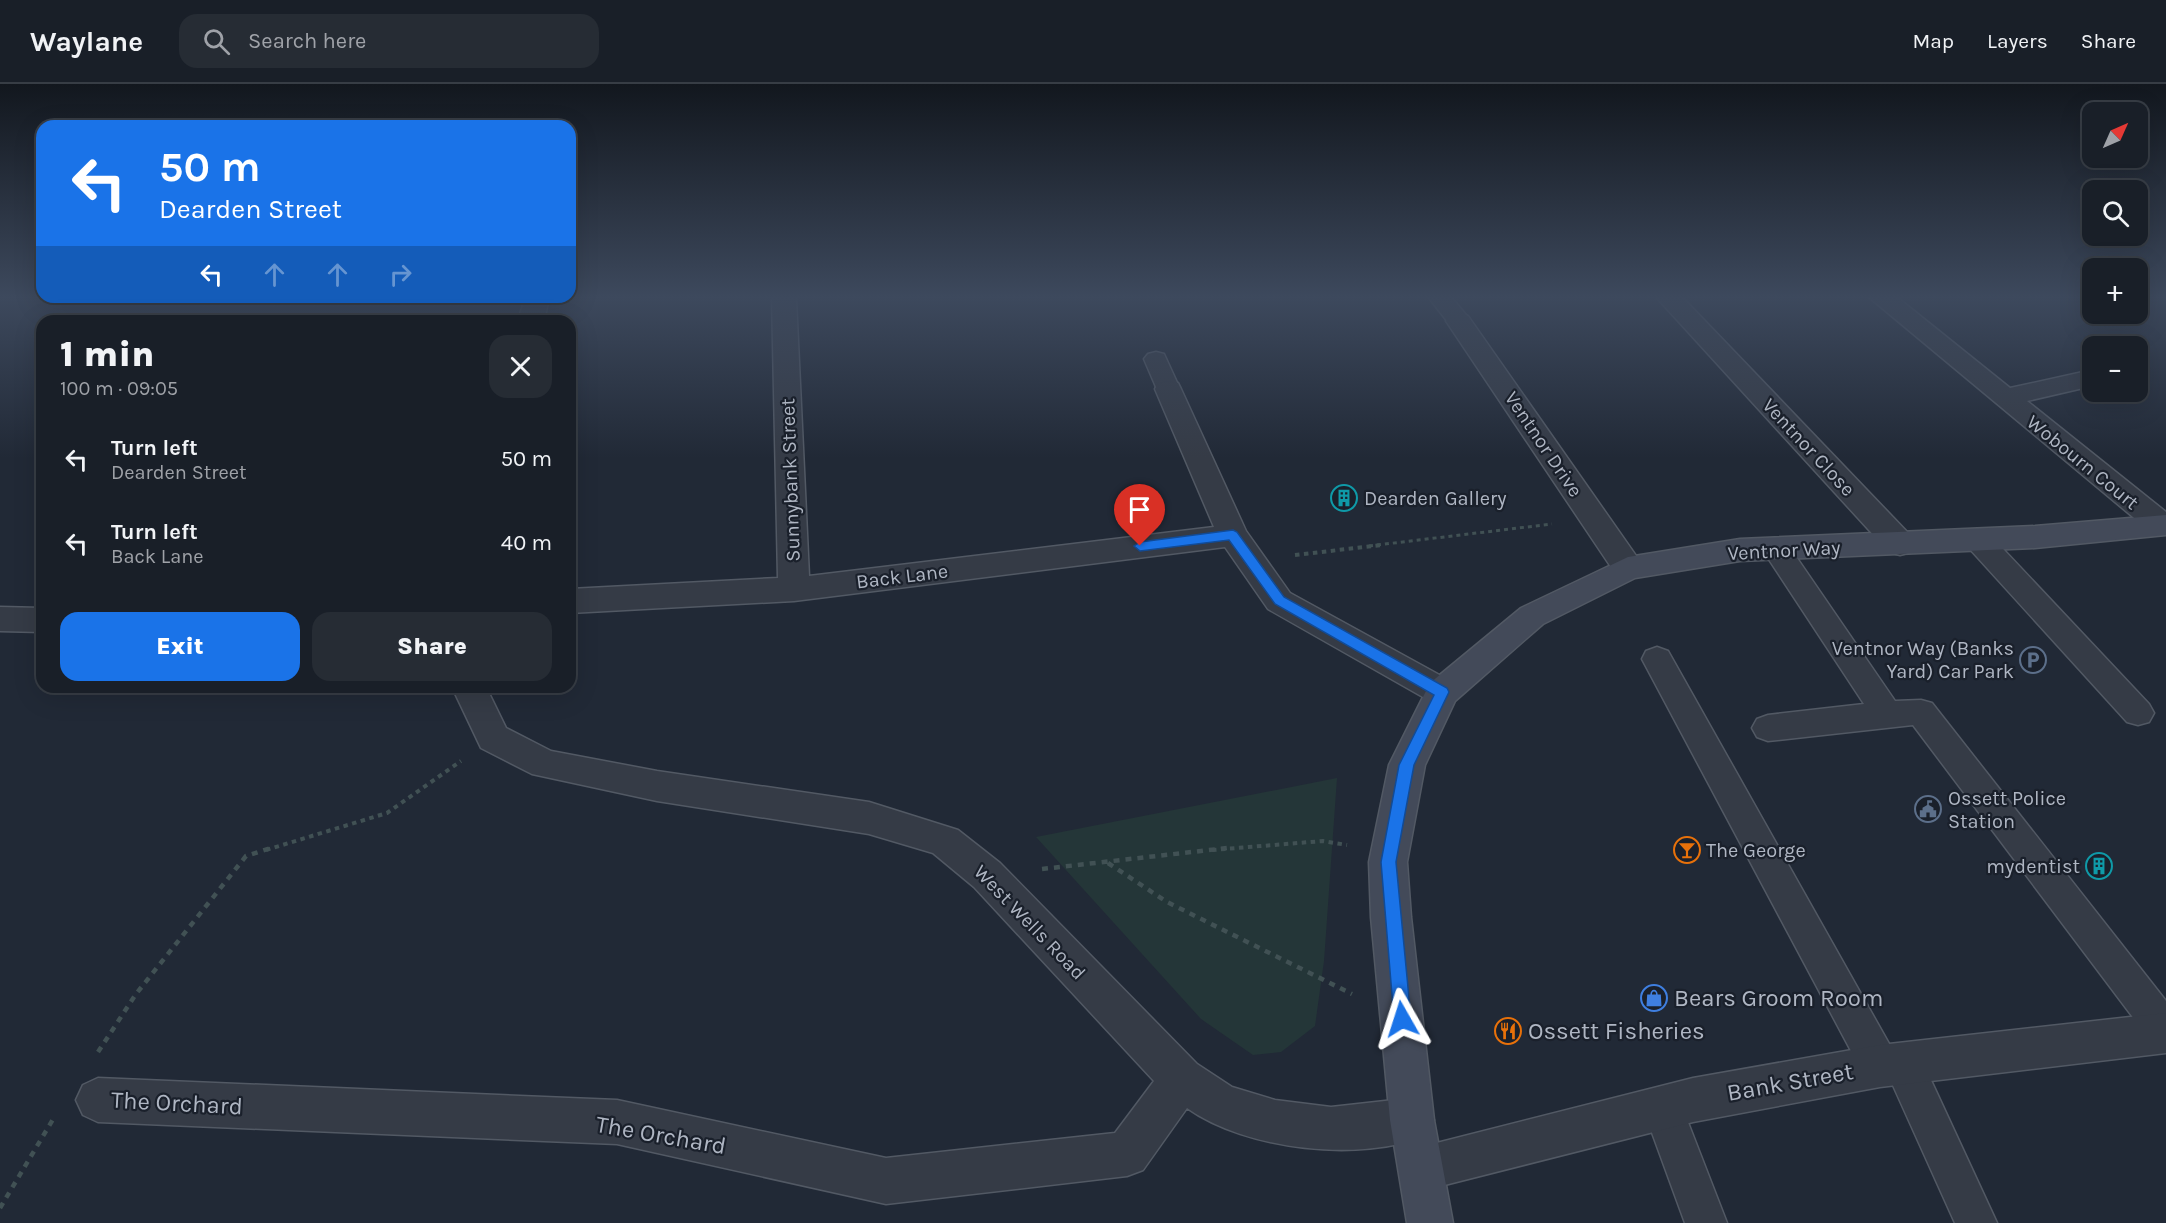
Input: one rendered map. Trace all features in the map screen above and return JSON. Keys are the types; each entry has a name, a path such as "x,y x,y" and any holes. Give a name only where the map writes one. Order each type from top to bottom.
{"street":[{"name":"Sunnybank Street","path":"786,351 794,589"},
{"name":"Ventnor Drive","path":"1480,351 1628,568"},
{"name":"Ventnor Close","path":"1719,351 1900,544"},
{"name":"Wobourn Court","path":"1947,351 2164,525"},
{"name":"Wobourn Court","path":"2004,398 2082,380"},
{"path":"1168,389 1233,535 1279,601 1442,692 1407,765 1388,862 1412,1120 1430,1223"},
{"name":"Ventnor Way","path":"1442,692 1532,616 1628,568 1740,550 1978,540 2164,525"},
{"name":"Back Lane","path":"576,601 794,589 1233,535"},
{"path":"0,619 36,620"},
{"path":"472,693 493,738"},
{"name":"West Wells Road","path":"493,738 545,764 657,786 869,818 945,841 987,875 1182,1079 1221,1106 1275,1122 1331,1129 1412,1120"},
{"name":"Bank Street","path":"1420,1169 1663,1108 1891,1065 2166,1032"},
{"name":"The Orchard","path":"84,1089 617,1122 886,1181 1126,1154 1182,1079"}],"lane":[{"path":"1156,359 1168,389"},
{"path":"1978,540 2138,713"},
{"path":"1776,549 1887,714"},
{"path":"1657,659 1891,1065 1976,1223"},
{"path":"1768,728 1921,712 2166,1032"},
{"path":"1663,1108 1706,1223"}],"path":[{"path":"1249,560 1595,519"},
{"path":"0,1208 84,1089 136,994 246,856 387,813 493,738"},
{"path":"987,875 1220,849 1323,841 1354,846 1388,862"},
{"path":"1108,863 1167,902 1402,1019"}],"shaded area":[{"path":"1337,778 1324,961 1315,1026 1281,1052 1253,1055 1201,1019 1036,837"}],"place":[{"name":"Dearden Gallery","path":"1344,498"},
{"name":"Ventnor Way (Banks Yard) Car Park","path":"2033,660"},
{"name":"Ossett Police Station","path":"1928,809"},
{"name":"The George","path":"1687,850"},
{"name":"mydentist","path":"2099,866"},
{"name":"Bears Groom Room","path":"1654,998"},
{"name":"Ossett Fisheries","path":"1508,1031"}],"route":[{"path":"1140,546 1233,535 1279,601 1442,692 1407,765 1388,862 1391,917 1402,1019"}]}
